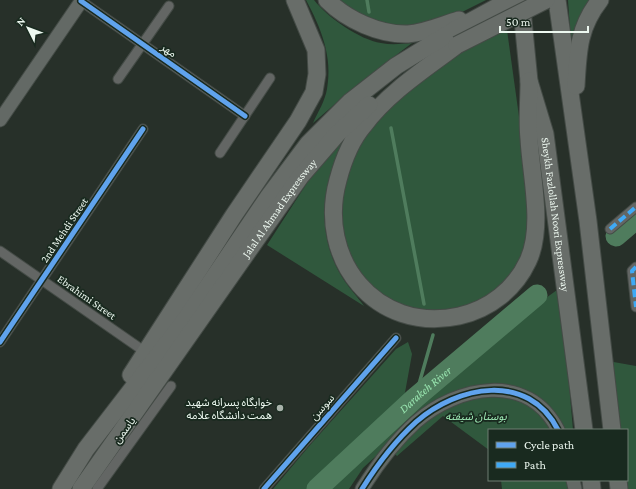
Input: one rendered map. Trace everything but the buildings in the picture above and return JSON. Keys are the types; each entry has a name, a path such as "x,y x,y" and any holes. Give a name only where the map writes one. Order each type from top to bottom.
{"highway":[{"path":"86,449 145,352 308,104 314,92 317,74 316,50 295,0"},
{"path":"327,0 342,12 357,21 382,30 408,34 488,12"},
{"name":"Jalal Al Ahmad Expressway","path":"80,489 300,176 338,133 378,96 424,65 488,12 510,0"},
{"name":"Sheykh Fazlollah Noori Expressway","path":"521,0 529,81 544,134 584,429"},
{"name":"Jalal Al Ahmad Expressway","path":"61,489 86,449 183,323 269,196 308,144 350,102 396,66 455,38 546,0"},
{"path":"557,0 588,221 612,429"},
{"path":"573,122 581,34 586,21 600,0"},
{"path":"455,38 379,108 363,126 342,166 336,188 332,213 334,235 349,273 362,289 378,301 408,316 447,319 469,314 490,305 506,292 520,276 528,260 535,240 536,215 529,137 529,81"}],"street":[{"name":"مهر","path":"81,0 245,116"},
{"path":"0,120 81,0"},
{"path":"118,79 169,6"},
{"path":"220,153 270,78"},
{"name":"2nd Mehdi Street","path":"0,342 143,129"},
{"path":"610,229 636,207"},
{"name":"Ebrahimi Street","path":"0,251 141,349"},
{"path":"636,267 632,271 636,306"},
{"name":"سوسن","path":"264,489 396,338"},
{"name":"یاسمن","path":"97,489 171,386"},
{"path":"362,489 370,476 399,439 416,422 447,402 477,392 490,390 503,391 527,398 538,404 557,429"}],"green space":[{"path":"306,0 314,0 344,27 373,41 385,44 412,43 357,85 313,123 326,93 328,66 327,54 321,32"},
{"path":"336,0 486,0 450,18 413,27 395,26 364,18"},
{"path":"568,0 592,0 572,59"},
{"path":"507,30 521,131 531,220 526,251 510,278 479,303 440,314 402,308 363,282 340,238 340,188 360,141 397,96 462,51"},
{"path":"346,138 335,161 328,183 325,224 330,252 335,265 344,281 364,306 267,245 318,166"},
{"path":"557,290 568,372 573,429 561,429 546,408 485,387 401,433 363,468 349,489 326,489 406,415 539,303"},
{"path":"408,342 412,354 404,398 359,443 307,489 273,489 396,349"},
{"path":"608,361 636,366 636,489 627,489 628,429 619,429"},
{"name":"بوستان شیفته","path":"477,395 513,397 537,411 551,429 488,429 488,449 443,416 397,456 393,452 430,415"},
{"path":"501,481 567,481 570,489 502,489"}],"waterway":[{"path":"367,0 369,12"},
{"path":"391,128 424,304"},
{"name":"Darakeh River","path":"616,236 636,219"},
{"name":"Darakeh River","path":"317,489 415,398 537,295"},
{"path":"415,398 433,335"}],"marked path":[{"path":"610,229 636,207"},
{"path":"636,267 632,271 636,307"}],"cycle path":[{"path":"81,1 245,116"},
{"path":"0,342 143,129"},
{"path":"264,489 396,338"},
{"path":"362,489 387,454 416,422 451,400 471,393 491,390 511,392 529,399 545,411 557,429"}],"place":[{"name":"خوابگاه پسرانه شهید همت دانشگاه علامه","path":"280,408"}]}
